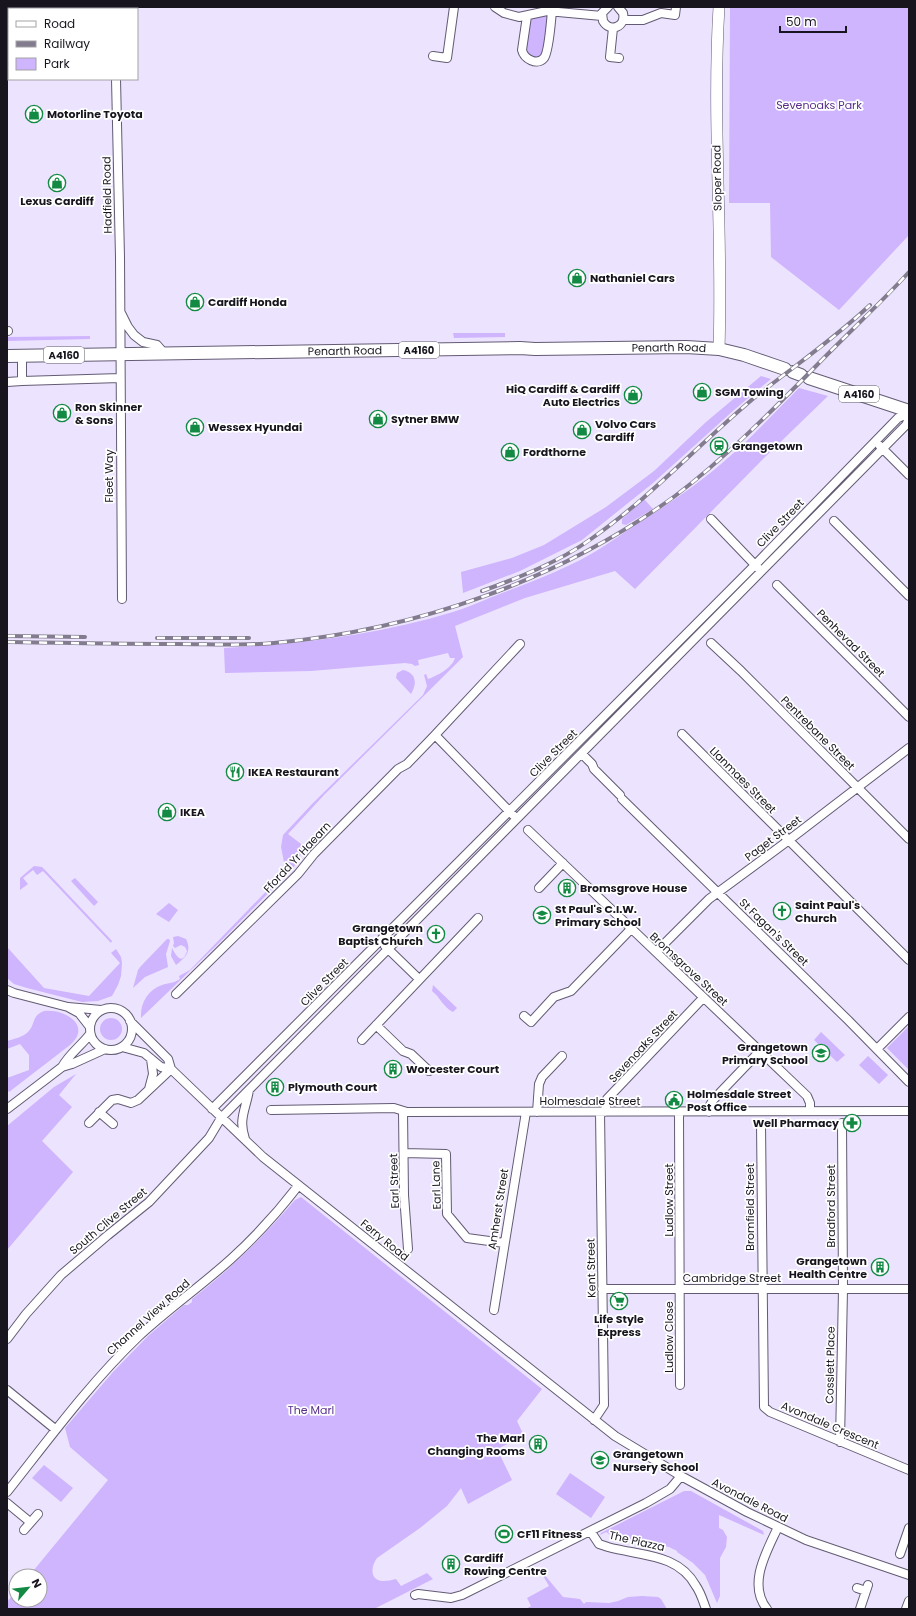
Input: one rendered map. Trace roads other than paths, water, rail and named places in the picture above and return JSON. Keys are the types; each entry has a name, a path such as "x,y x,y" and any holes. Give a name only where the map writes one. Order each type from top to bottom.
{"main road":[{"name":"Penarth Road","path":"7,356 520,348 719,349 744,355 909,412"}],"street":[{"path":"433,56 448,58 454,7"},
{"path":"495,7 504,13 513,16 527,16 540,12 552,11 602,16"},
{"path":"608,7 604,10 602,16 605,24 613,28 620,26 624,20 623,13 618,7"},
{"path":"624,20 643,20 661,13 675,15 676,7"},
{"name":"Sloper Road","path":"719,7 716,97 719,349"},
{"path":"527,16 522,50 523,54 529,60 538,61 542,60 546,53 552,11"},
{"path":"613,28 610,57 619,58"},
{"name":"Hadfield Road","path":"116,80 120,354"},
{"name":"Hadfield Road","path":"120,310 128,327 134,334 143,342 157,345 164,353"},
{"name":"Fleet Way","path":"120,354 122,599"},
{"path":"22,355 22,381"},
{"path":"7,382 120,378"},
{"name":"Clive Street","path":"212,1109 755,565 898,418 909,412"},
{"name":"Clive Street","path":"221,1118 516,818 582,754 906,426 909,419"},
{"path":"875,442 909,475"},
{"path":"815,503 822,510"},
{"path":"711,519 761,572"},
{"path":"834,521 909,596"},
{"name":"Penhevad Street","path":"777,585 909,717"},
{"name":"Ffordd Yr Haearn","path":"176,994 298,874 314,854 398,769 407,764 435,736 520,644"},
{"name":"Pentrebane Street","path":"711,644 741,671 909,839"},
{"name":"Llanmaes Street","path":"682,734 909,960"},
{"path":"435,736 516,818"},
{"name":"Paget Street","path":"656,952 709,899 909,748"},
{"name":"St Fagan's Street","path":"582,754 621,797 909,1082"},
{"name":"Bromsgrove Street","path":"528,830 630,929 807,1096 810,1103 810,1111"},
{"path":"539,888 563,863"},
{"path":"362,1040 478,918"},
{"path":"524,1016 531,1022 554,998 571,991 630,929"},
{"path":"380,941 419,979"},
{"path":"7,990 68,1007 101,1010"},
{"name":"Sevenoaks Street","path":"603,1112 607,1100 703,998"},
{"path":"68,1007 79,1013 90,1030 95,1043 105,1050"},
{"name":"Ferry Road","path":"7,1109 62,1066 67,1058 82,1046 90,1030 94,1016 101,1010 113,1008 121,1010 168,1059 171,1069 246,1141 298,1186 594,1420"},
{"path":"877,1049 909,1018"},
{"path":"122,1047 131,1035 132,1028 130,1021"},
{"path":"376,1025 403,1051 411,1054 429,1071"},
{"name":"Ferry Road","path":"62,1066 72,1064 105,1050 122,1047 140,1051 161,1067 171,1069"},
{"path":"709,1112 709,1107 713,1100 760,1051"},
{"path":"537,1112 539,1084 542,1077 562,1056"},
{"path":"149,1089 152,1074 151,1059"},
{"path":"89,1123 108,1103 115,1099 128,1103 135,1102 171,1069"},
{"name":"Clive Street","path":"246,1141 241,1123 250,1089"},
{"name":"Holmesdale Street","path":"271,1110 394,1108 403,1112 909,1111"},
{"path":"99,1112 113,1124"},
{"name":"Earl Street","path":"403,1112 408,1249"},
{"name":"Amherst Street","path":"494,1310 526,1112"},
{"name":"Kent Street","path":"594,1420 604,1405 602,1289 603,1112"},
{"name":"Ludlow Street","path":"679,1112 680,1289"},
{"name":"South Clive Street","path":"7,1339 26,1314 61,1276 149,1202 209,1138 221,1118"},
{"name":"Bradford Street","path":"842,1123 843,1289"},
{"name":"Bromfield Street","path":"761,1124 762,1289"},
{"name":"Earl Lane","path":"404,1153 446,1154 447,1214 467,1238 504,1244"},
{"name":"Channel View Road","path":"7,1492 55,1429 119,1356 156,1321 235,1255 264,1226 298,1186"},
{"name":"Cambridge Street","path":"602,1289 909,1289"},
{"name":"Ludlow Close","path":"680,1289 680,1385"},
{"name":"Avondale Crescent","path":"762,1289 764,1407 770,1412 909,1470"},
{"name":"Cosslett Place","path":"840,1442 843,1289"},
{"path":"7,1390 55,1429"},
{"name":"Avondale Road","path":"594,1420 624,1442 734,1506 820,1545 909,1575"},
{"path":"415,1595 418,1594 450,1598 458,1597 590,1532 670,1489 681,1476"},
{"path":"7,1503 30,1522"},
{"path":"24,1530 38,1514"},
{"path":"767,1609 760,1593 759,1578 765,1556 778,1527"},
{"path":"900,1554 909,1528"},
{"name":"The Piazza","path":"590,1532 599,1544 668,1560 679,1567 688,1574 696,1586 706,1609"},
{"path":"857,1588 867,1588 860,1609"},
{"path":"906,1609 909,1601"}],"railway":[{"path":"7,642 238,645 274,643 327,636 380,626 433,613 485,596 535,576 584,553 631,526 693,482 765,417 909,272"},
{"path":"482,591 524,575 566,555 613,523 634,506 754,398 828,341 870,305"},
{"path":"7,636 85,637"},
{"path":"157,638 249,638"}],"place":[{"name":"Motorline Toyota","path":"34,114"},
{"name":"Lexus Cardiff","path":"57,183"},
{"name":"Nathaniel Cars","path":"577,278"},
{"name":"Cardiff Honda","path":"195,302"},
{"name":"SGM Towing","path":"702,392"},
{"name":"HiQ Cardiff & Cardiff Auto Electrics","path":"633,395"},
{"name":"Ron Skinner & Sons","path":"62,413"},
{"name":"Sytner BMW","path":"378,419"},
{"name":"Wessex Hyundai","path":"195,427"},
{"name":"Volvo Cars Cardiff","path":"582,430"},
{"name":"Grangetown","path":"719,446"},
{"name":"Fordthorne","path":"510,452"},
{"name":"IKEA Restaurant","path":"235,772"},
{"name":"IKEA","path":"167,812"},
{"name":"Bromsgrove House","path":"567,888"},
{"name":"Saint Paul's Church","path":"782,911"},
{"name":"St Paul's C.I.W. Primary School","path":"542,915"},
{"name":"Grangetown Baptist Church","path":"436,934"},
{"name":"Grangetown Primary School","path":"821,1053"},
{"name":"Worcester Court","path":"393,1069"},
{"name":"Plymouth Court","path":"275,1087"},
{"name":"Holmesdale Street Post Office","path":"674,1100"},
{"name":"Well Pharmacy","path":"852,1123"},
{"name":"Grangetown Health Centre","path":"880,1267"},
{"name":"Life Style Express","path":"619,1301"},
{"name":"The Marl Changing Rooms","path":"538,1444"},
{"name":"Grangetown Nursery School","path":"600,1460"},
{"name":"CF11 Fitness","path":"504,1534"},
{"name":"Cardiff Rowing Centre","path":"451,1564"}],"park label":[{"name":"Sevenoaks Park","path":"819,105"},
{"name":"The Marl","path":"311,1410"}]}
